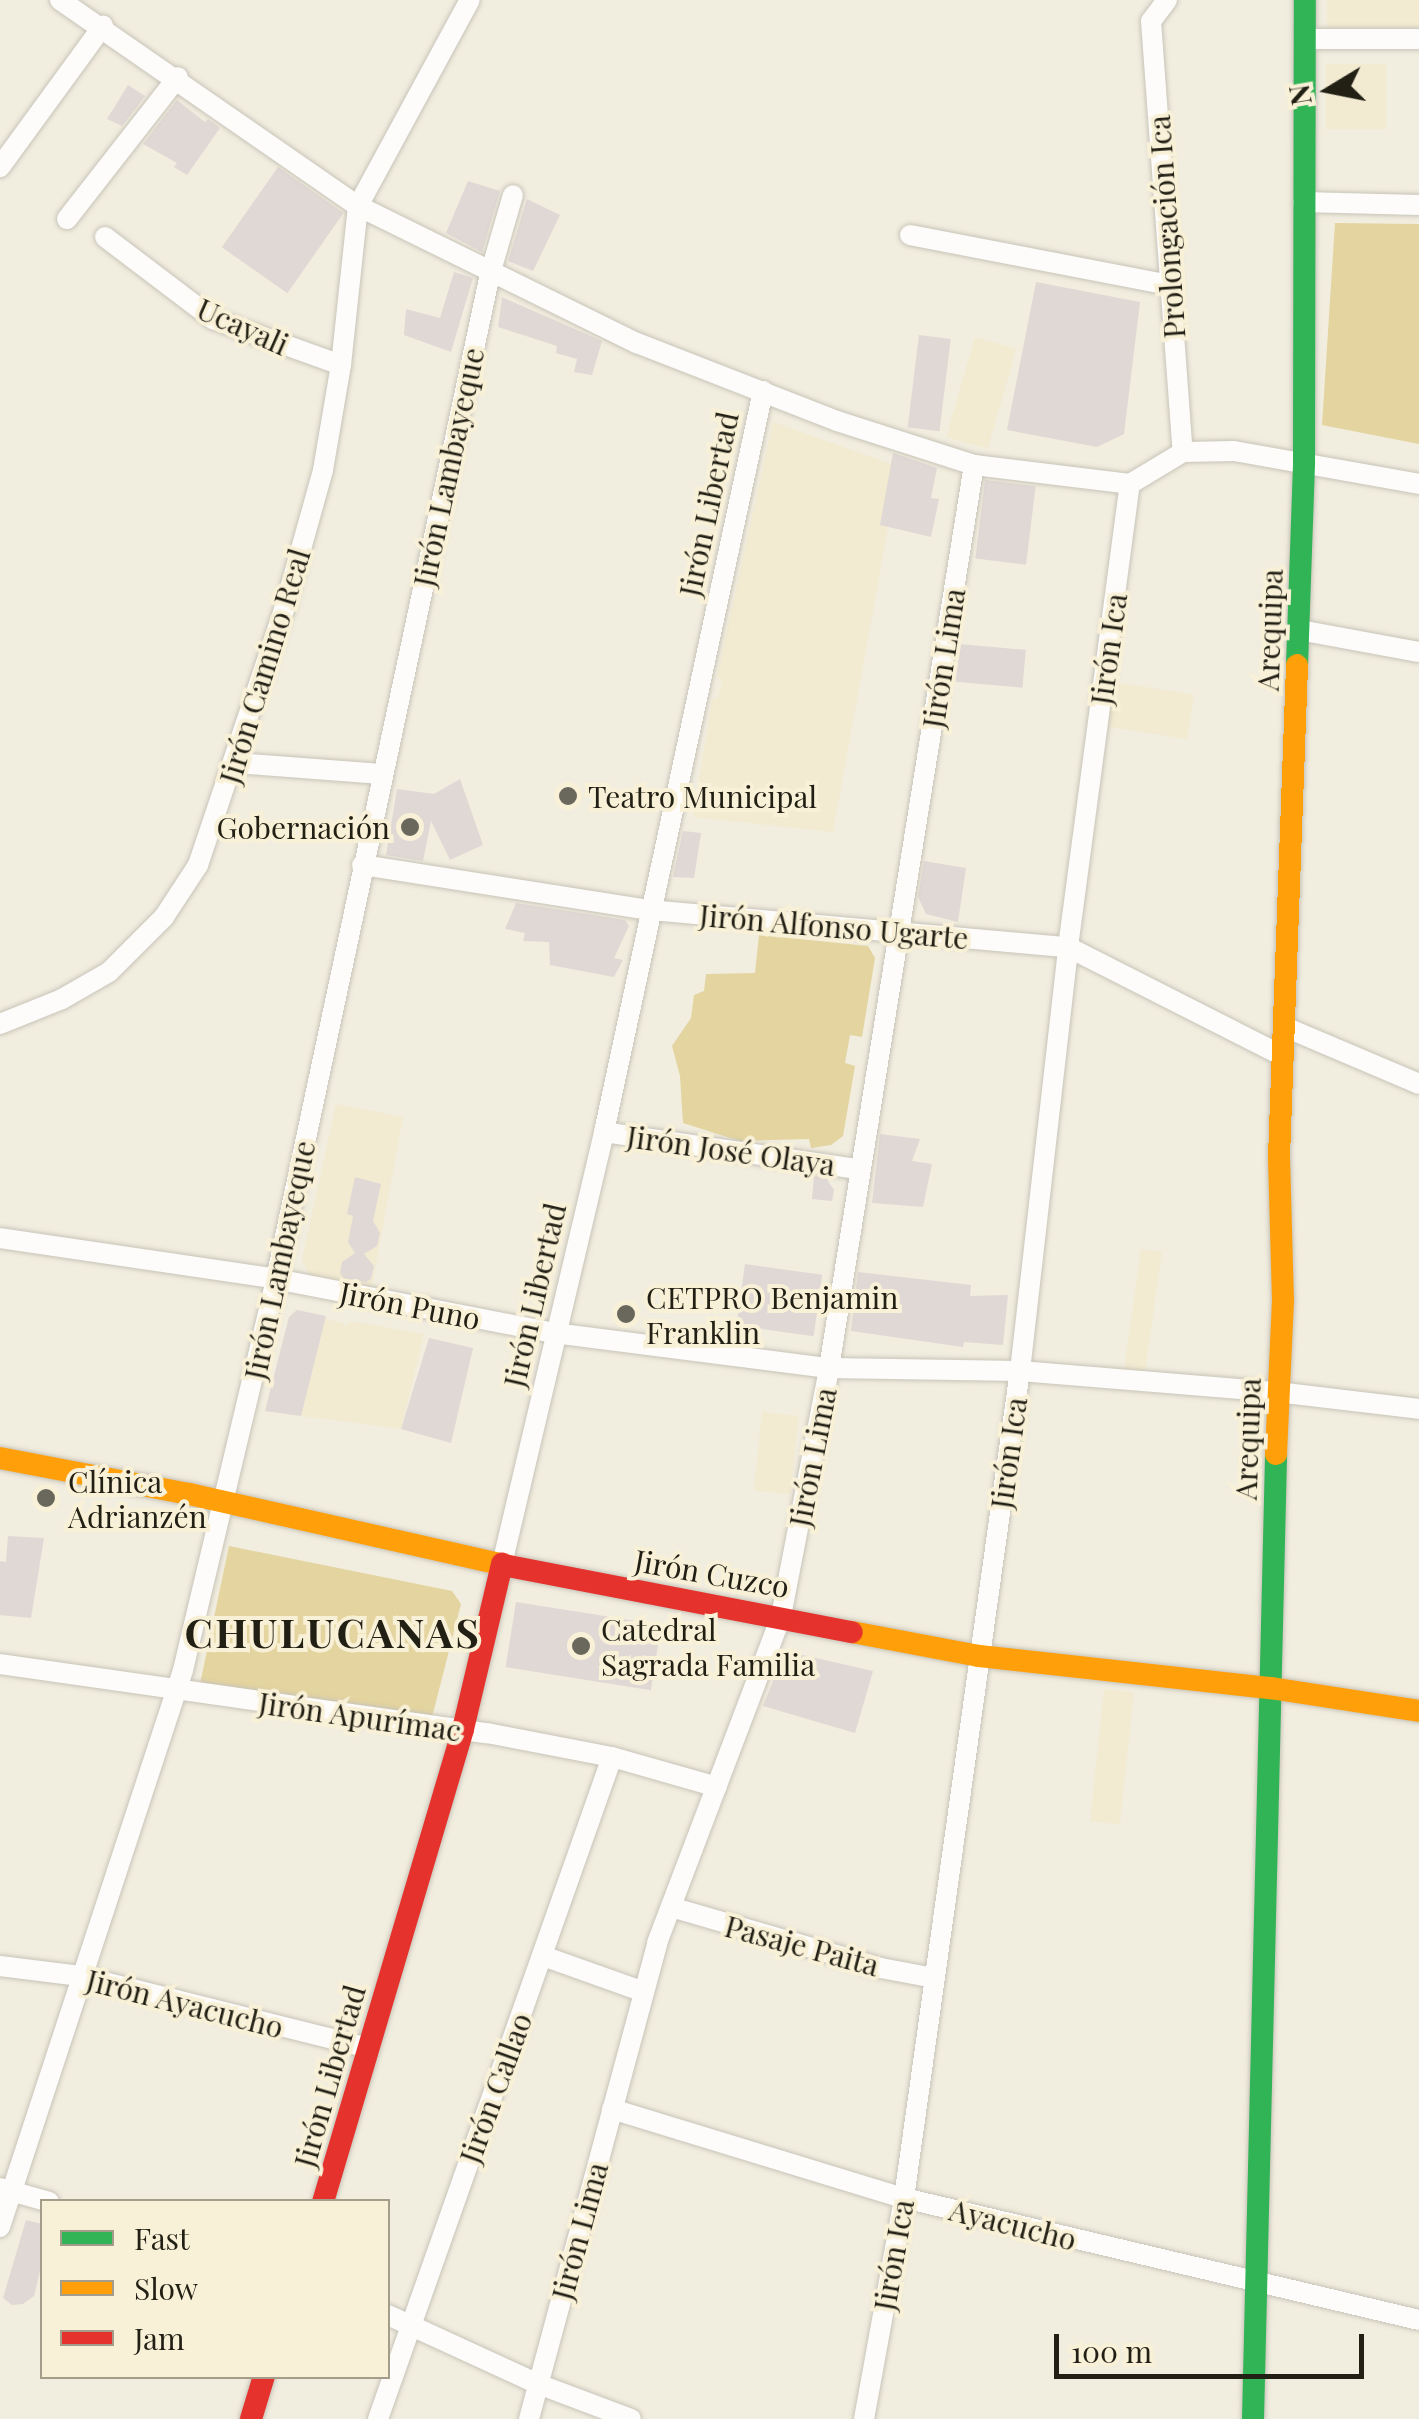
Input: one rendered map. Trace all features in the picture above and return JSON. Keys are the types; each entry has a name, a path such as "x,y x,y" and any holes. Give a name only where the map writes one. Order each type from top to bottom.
{"street":[{"path":"60,0 104,26 358,206 490,274 636,342 836,421 974,465 1130,484 1182,452 1234,452 1304,461 1419,484"},
{"path":"358,206 470,0"},
{"name":"Arequipa","path":"1252,2419 1277,1392 1284,1301 1278,1157 1304,461 1305,0"},
{"name":"Prolongación Ica","path":"1163,2 1151,21 1182,452"},
{"path":"0,167 104,26"},
{"path":"1306,39 1419,39"},
{"path":"67,219 178,78"},
{"name":"Jirón Lambayeque","path":"0,2227 4,2189 178,1688 276,1279 490,274 513,195"},
{"path":"1303,202 1419,205"},
{"name":"Jirón Camino Real","path":"0,1024 62,998 109,972 142,941 198,865 236,763 323,470 340,365 358,206"},
{"path":"910,235 1170,285"},
{"name":"Ucayali","path":"105,238 213,319 340,365"},
{"name":"Jirón Libertad","path":"324,2199 462,1730 513,1532 764,392"},
{"name":"Jirón Lima","path":"529,2419 644,1992 671,1907 781,1616 829,1368 974,465"},
{"name":"Jirón Ica","path":"864,2419 904,2198 1020,1372 1068,947 1130,484"},
{"path":"1299,630 1419,652"},
{"path":"236,763 382,774"},
{"name":"Jirón Alfonso Ugarte","path":"362,864 650,910 1068,947 1283,1056"},
{"path":"1285,1028 1419,1084"},
{"name":"Jirón José Olaya","path":"604,1132 858,1169"},
{"name":"Jirón Puno","path":"0,1238 276,1279 554,1333 829,1368 1020,1372 1277,1392 1419,1408"},
{"name":"Jirón Cuzco","path":"0,1458 189,1494 222,1505 502,1564 979,1656 1271,1688 1419,1711"},
{"name":"Jirón Apurímac","path":"0,1664 462,1730 612,1757 717,1787"},
{"name":"Jirón Callao","path":"378,2419 612,1757"},
{"name":"Pasaje Paita","path":"671,1907 810,1949 934,1978"},
{"path":"543,1956 644,1992"},
{"name":"Jirón Ayacucho","path":"0,1966 80,1976 368,2048"},
{"name":"Ayacucho","path":"612,2109 904,2198 1419,2320"},
{"path":"4,2189 40,2199"},
{"path":"390,2316 538,2384 632,2419"},
{"path":"250,2419 263,2379"}],"shaded area":[{"path":"1327,0 1419,0 1419,28 1327,28"},
{"path":"1326,64 1386,64 1386,129 1326,129"},
{"path":"1335,223 1419,224 1419,444 1322,425"},
{"path":"975,337 1016,349 988,449 946,437"},
{"path":"773,422 899,467 833,832 693,817 712,700 718,697 722,680 717,676"},
{"path":"1114,682 1194,695 1187,739 1107,726"},
{"path":"759,935 868,946 875,958 862,1037 850,1035 845,1063 855,1066 843,1136 831,1145 811,1148 809,1139 740,1141 683,1123 680,1076 672,1046 691,1018 694,995 704,991 706,974 755,973"},
{"path":"336,1104 403,1117 371,1291 312,1279 302,1260"},
{"path":"1141,1249 1162,1252 1144,1382 1123,1379"},
{"path":"297,1310 347,1325 351,1321 424,1334 401,1429 265,1411 289,1317"},
{"path":"762,1412 799,1416 791,1494 754,1491"},
{"path":"229,1546 452,1591 461,1604 431,1721 200,1684"},
{"path":"1104,1689 1134,1692 1120,1824 1090,1821"}],"building":[{"path":"128,85 145,96 122,126 107,119"},
{"path":"177,100 205,122 208,119 220,128 187,175 174,167 177,163 143,144"},
{"path":"278,167 344,213 287,293 222,247"},
{"path":"468,181 500,191 482,252 446,233"},
{"path":"527,199 560,215 533,271 508,261"},
{"path":"454,272 473,278 451,352 404,335 406,309 440,318"},
{"path":"1036,282 1140,302 1124,434 1097,447 1007,430"},
{"path":"502,297 602,341 592,375 574,372 577,359 556,353 557,346 498,327"},
{"path":"919,335 951,339 939,431 908,427"},
{"path":"893,453 937,468 931,498 939,499 931,537 880,525"},
{"path":"985,480 1036,486 1026,565 975,558"},
{"path":"959,644 1026,650 1022,688 956,682"},
{"path":"460,779 483,845 450,860 431,821 423,861 386,855 397,789 434,794"},
{"path":"683,831 701,833 694,878 673,877"},
{"path":"924,861 966,868 958,922 926,914 918,897"},
{"path":"516,903 625,920 629,926 614,958 623,960 614,977 550,965 549,942 523,941 525,933 505,929"},
{"path":"880,1134 920,1139 912,1161 932,1164 923,1207 872,1203"},
{"path":"814,1176 826,1178 834,1190 832,1201 812,1199"},
{"path":"355,1177 381,1184 373,1221 380,1233 377,1246 364,1254 374,1266 371,1279 366,1282 344,1278 340,1273 342,1262 355,1253 348,1242 353,1216 347,1214"},
{"path":"745,1264 822,1275 814,1336 736,1325"},
{"path":"858,1272 971,1285 970,1296 1008,1295 1003,1345 964,1342 963,1347 851,1331"},
{"path":"297,1310 326,1316 301,1416 265,1411 289,1317"},
{"path":"429,1338 473,1348 451,1443 401,1429"},
{"path":"8,1536 44,1538 31,1618 0,1615 0,1561 6,1562"},
{"name":"Catedral Sagrada Familia","path":"516,1602 661,1625 651,1690 506,1667"},
{"path":"785,1651 873,1671 855,1733 763,1706"},
{"path":"26,2220 40,2224 40,2271 34,2296 23,2304 12,2305 3,2298"}],"traffic: fast":[{"path":"1297,665 1304,461 1305,0"},
{"path":"1253,2419 1276,1454"}],"traffic: slow":[{"path":"1276,1454 1283,1301 1279,1157 1297,665"},
{"path":"0,1458 189,1494 508,1566"},
{"path":"852,1632 979,1656 1271,1688 1419,1711"}],"traffic: jam":[{"path":"324,2199 463,1729 502,1564"},
{"path":"508,1566 852,1632"},
{"path":"251,2419 263,2379"}],"place":[{"name":"Teatro Municipal","path":"568,796"},
{"name":"Gobernación","path":"410,827"},
{"name":"CETPRO Benjamin Franklin","path":"626,1314"},
{"name":"Clínica Adrianzén","path":"46,1498"},
{"name":"Catedral Sagrada Familia","path":"581,1646"}],"district":[{"name":"CHULUCANAS","path":"333,1632"}]}
